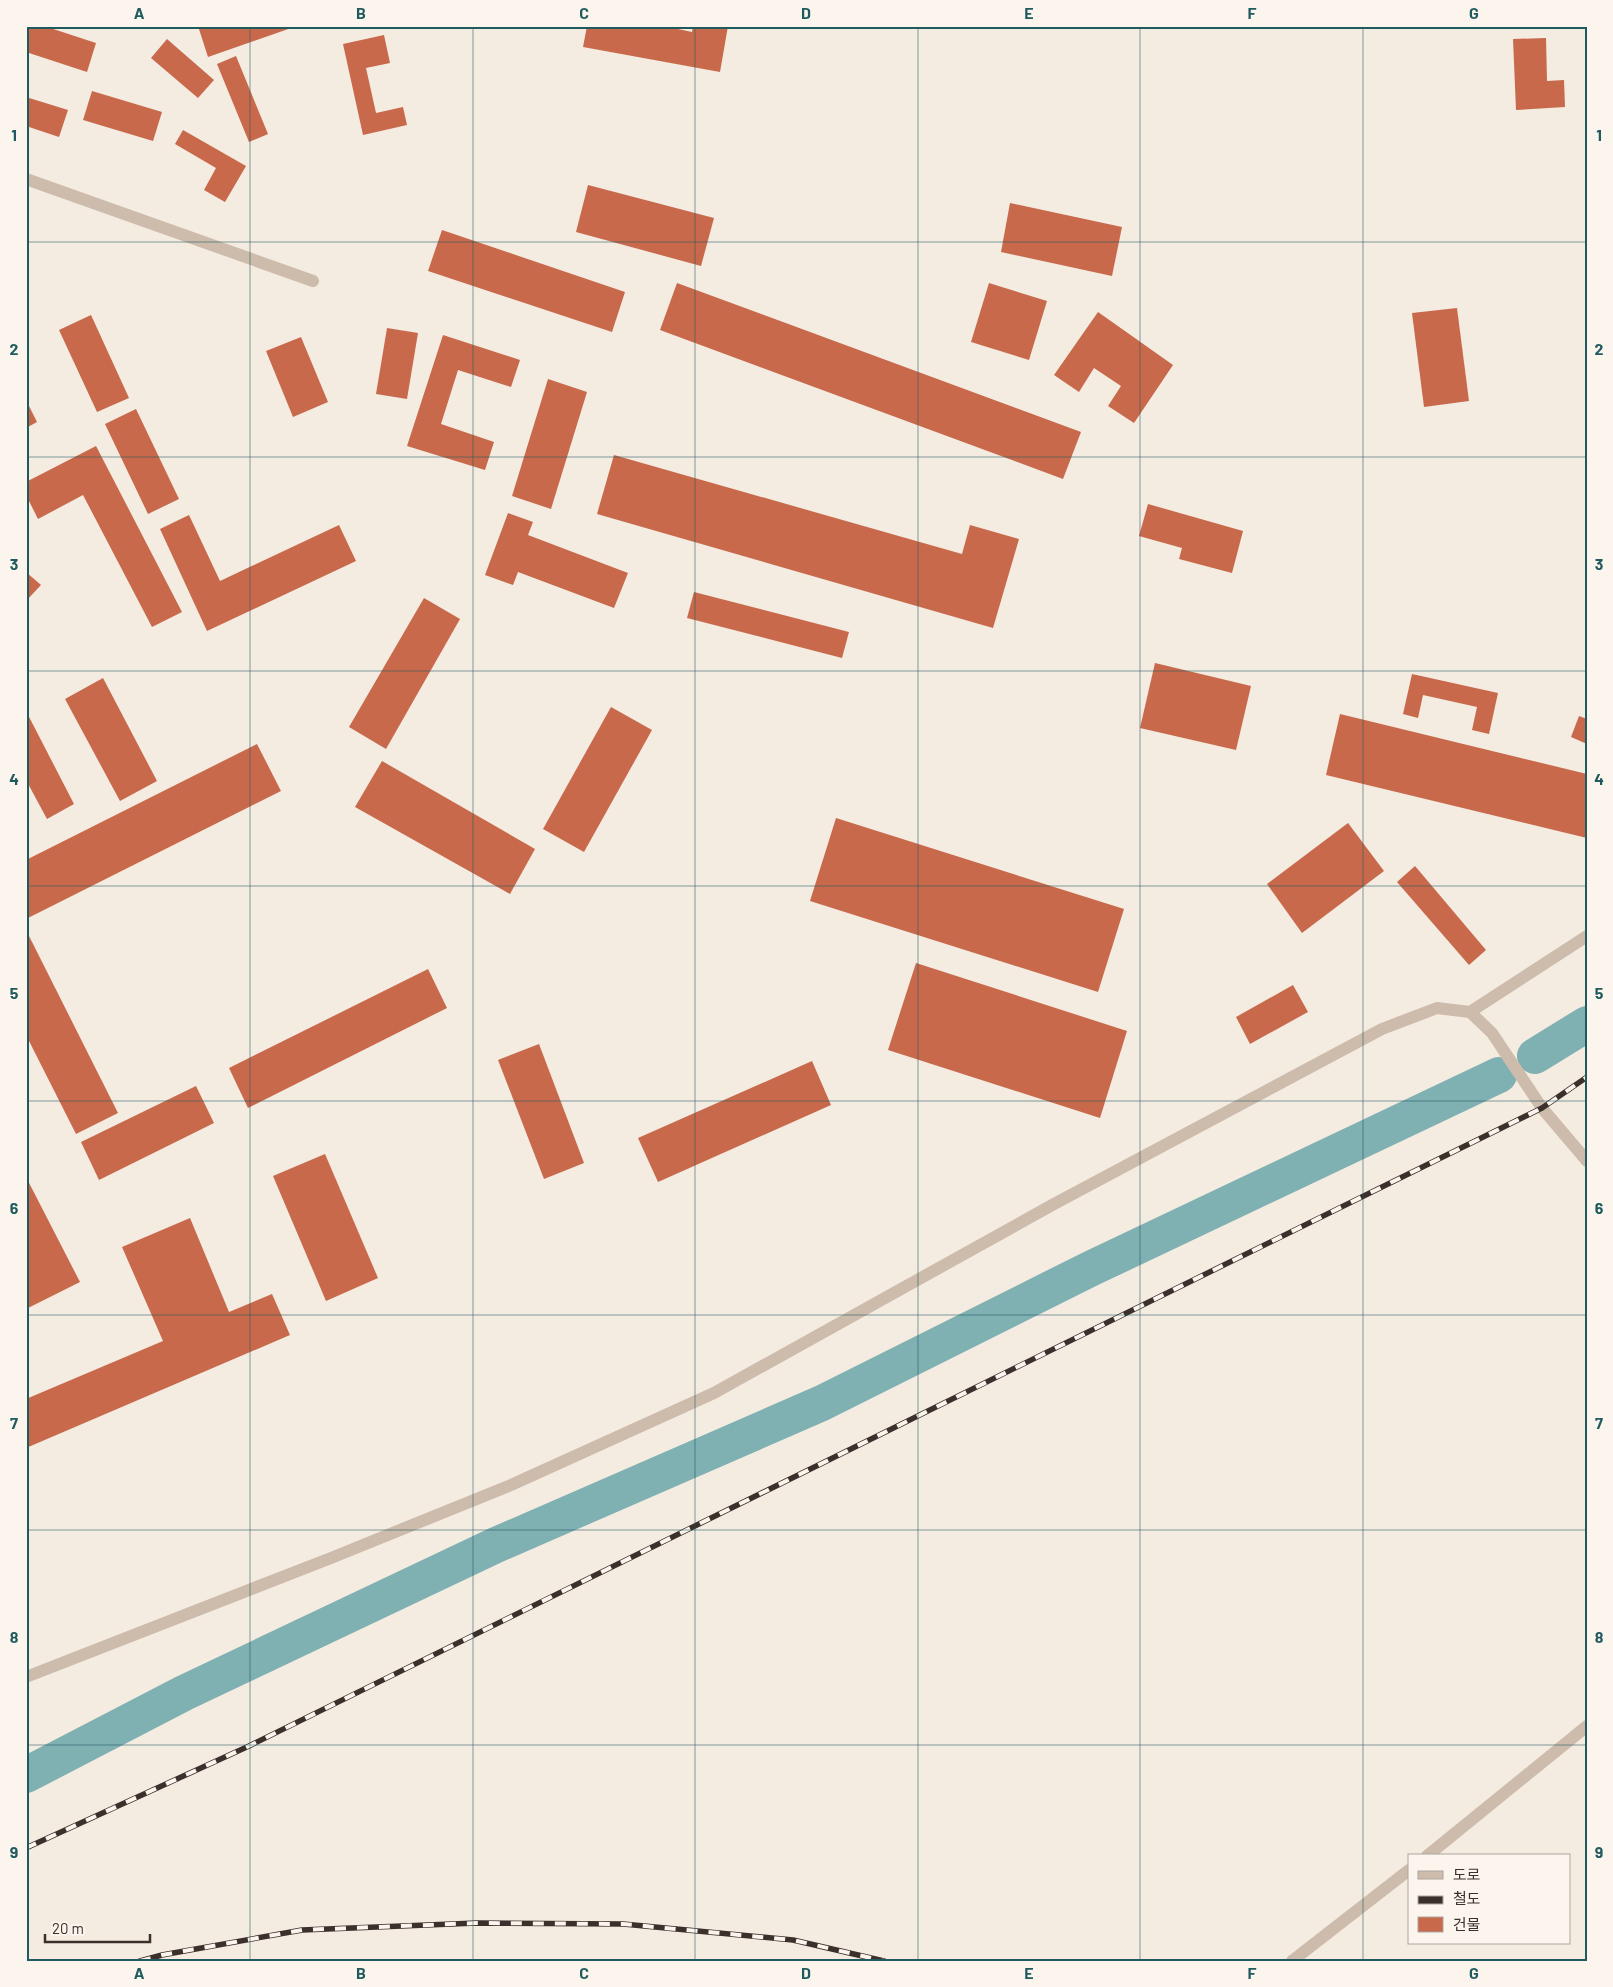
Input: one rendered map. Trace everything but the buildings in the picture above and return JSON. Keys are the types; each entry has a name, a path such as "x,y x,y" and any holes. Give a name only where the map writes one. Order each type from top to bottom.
{"street":[{"path":"26,180 313,281"},
{"path":"1470,1012 1587,936"},
{"path":"26,1677 331,1558 511,1485 714,1393 1054,1204 1382,1029 1437,1008 1470,1012 1492,1033 1542,1108 1587,1161"},
{"path":"1429,1854 1587,1726"},
{"path":"1292,1961 1408,1871"}],"waterway":[{"path":"1535,1056 1587,1024"},
{"path":"26,1775 184,1693 496,1545 822,1403 1092,1268 1499,1075"}],"railway":[{"path":"26,1848 249,1746 1542,1108 1587,1077"},
{"path":"140,1961 162,1955 302,1930 477,1923 623,1924 793,1940 884,1961"}]}
